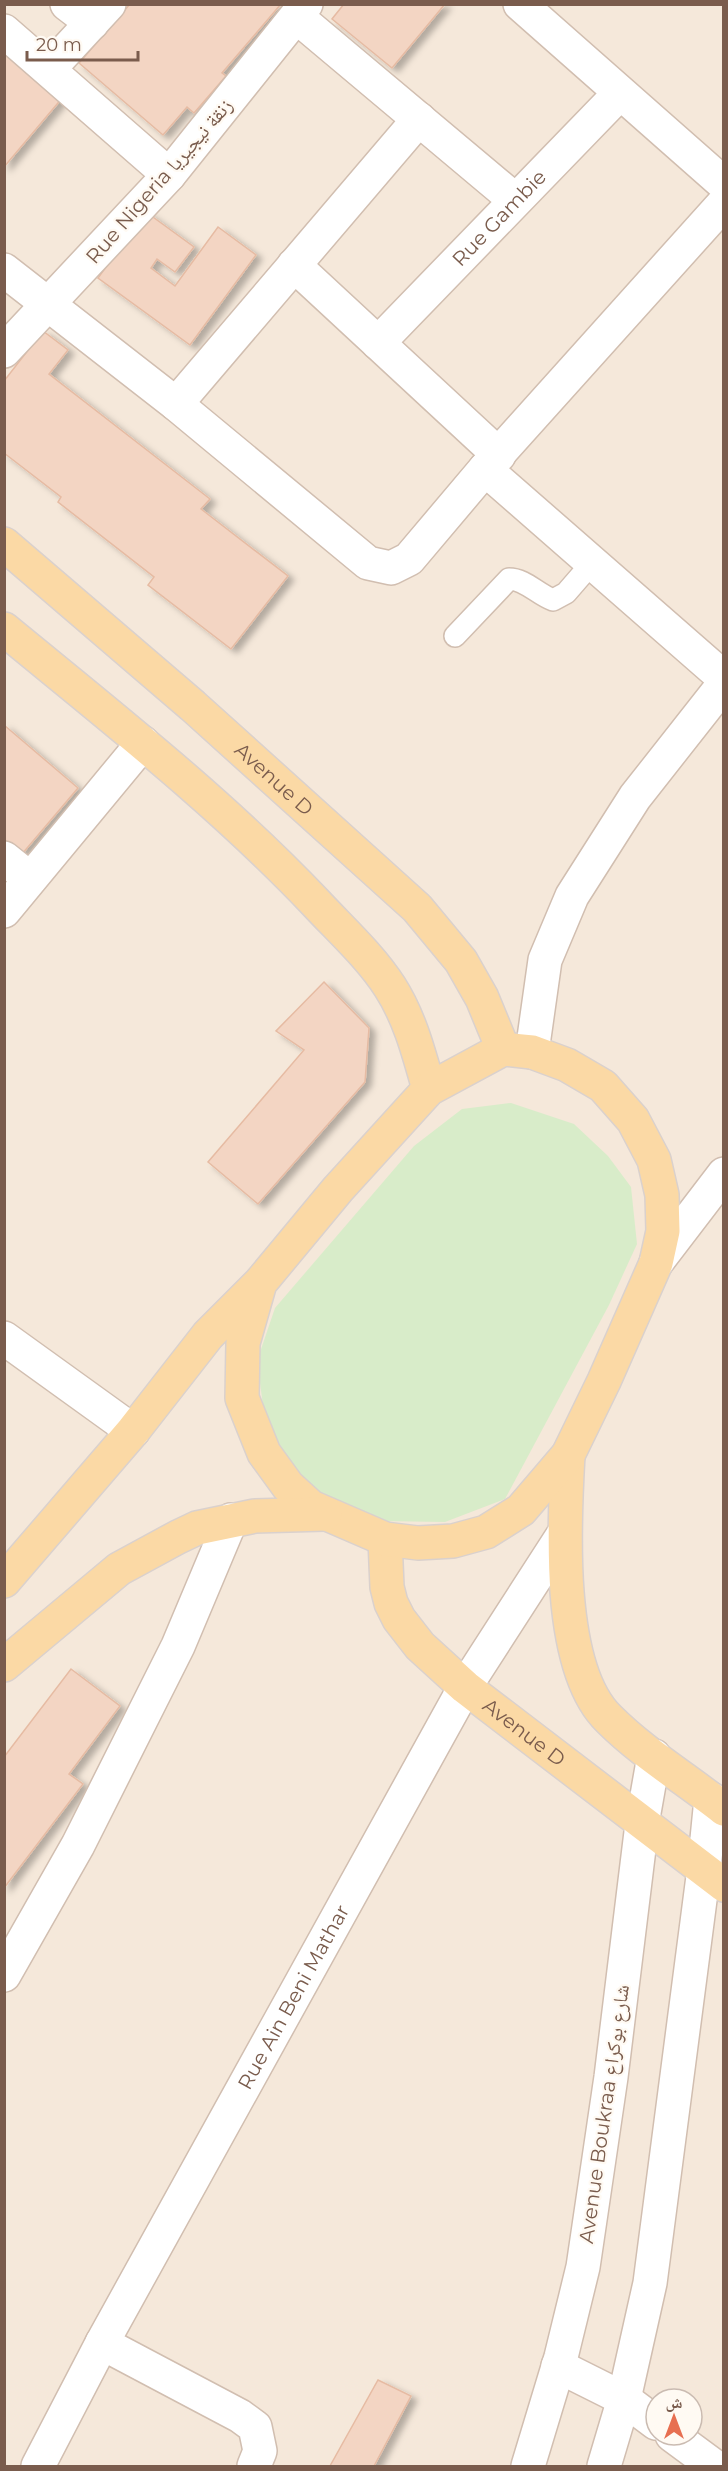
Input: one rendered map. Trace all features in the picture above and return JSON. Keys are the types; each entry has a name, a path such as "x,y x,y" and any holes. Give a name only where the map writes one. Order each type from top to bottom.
{"main road":[{"name":"Avenue D","path":"4,544 193,706 417,908 461,961 482,998 517,1050"},
{"path":"4,629 205,795 277,862 368,959 390,987 405,1014 429,1089"},
{"path":"4,1581 133,1431 208,1335 260,1282 338,1189 429,1089 517,1050 567,1065 603,1086 633,1120 654,1160 662,1195 663,1231 656,1263 568,1455 521,1510 486,1532 418,1543 385,1539 311,1507 288,1486 264,1453 242,1398 243,1343 260,1282"},
{"path":"568,1455 563,1535 571,1629 588,1687 607,1718 717,1804"},
{"path":"4,1665 119,1569 197,1528 255,1516 325,1514"},
{"name":"Avenue D","path":"385,1539 387,1587 399,1619 420,1646 465,1687 714,1877"}],"street":[{"path":"520,4 723,184"},
{"path":"49,69 90,11"},
{"path":"302,11 419,119 515,200"},
{"name":"Rue Nigeria زنقة نيجيريا","path":"4,351 169,175 302,11"},
{"path":"4,31 169,175"},
{"name":"Rue Gambie","path":"378,343 620,93"},
{"path":"176,404 419,119"},
{"path":"4,270 176,404 368,563 391,568 409,559 723,202"},
{"path":"294,265 378,343 592,563 723,678"},
{"path":"517,1050 545,960 572,896 635,797 723,684"},
{"path":"4,911 17,868 143,743"},
{"path":"656,1263 722,1179"},
{"path":"4,1338 133,1431"},
{"path":"4,1975 78,1845 178,1646 231,1520"},
{"name":"Rue Ain Beni Mathar","path":"38,2466 102,2343 465,1687 563,1535"},
{"name":"Avenue Boukraa شارع بوكراع","path":"528,2466 558,2366 585,2256 611,2077 642,1824 654,1755"},
{"path":"604,2466 624,2399 650,2283 714,1877 717,1804"},
{"path":"102,2343 240,2416 255,2427 260,2451 254,2466"},
{"path":"558,2366 624,2399 644,2414"},
{"path":"688,2447 714,2466"}],"lane":[{"path":"455,636 509,579 519,579 539,595 553,600 566,593 592,563"}],"shaded area":[{"path":"5,5 723,5 723,2466 5,2466"}],"green space":[{"path":"511,1103 574,1124 608,1156 631,1187 637,1244 609,1305 505,1499 445,1522 378,1521 325,1500 289,1466 264,1413 257,1361 275,1308 414,1146 462,1109"}],"building":[{"path":"130,4 281,4 222,73 226,76 194,113 187,107 163,135 79,63"},
{"path":"344,4 445,4 392,68 332,19"},
{"path":"4,48 63,97 4,167"},
{"path":"146,212 194,247 175,272 157,259 151,268 175,286 218,227 256,255 190,345 98,278"},
{"path":"43,331 68,350 49,374 210,499 201,509 288,576 231,649 148,585 154,577 58,502 61,497 4,453 4,381"},
{"path":"4,725 78,788 22,854 4,840"},
{"path":"324,982 369,1028 365,1082 258,1204 208,1162 304,1050 276,1031"},
{"path":"71,1669 120,1706 69,1774 83,1784 4,1888 4,1757"},
{"path":"378,2380 411,2396 374,2466 330,2466"}]}
